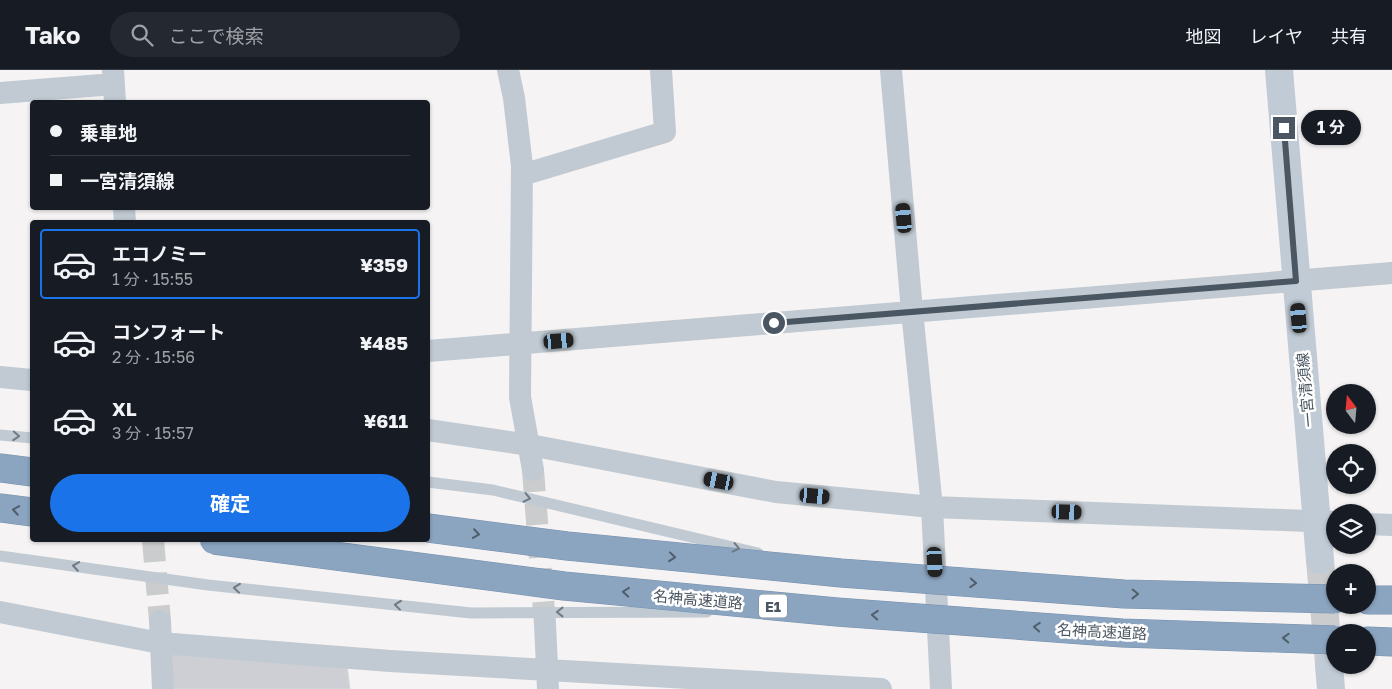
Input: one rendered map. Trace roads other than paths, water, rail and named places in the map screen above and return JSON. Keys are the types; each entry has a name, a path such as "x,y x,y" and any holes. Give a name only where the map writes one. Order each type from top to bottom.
{"highway":[{"path":"0,468 30,472"},
{"path":"0,508 30,512"},
{"path":"430,528 567,546 841,573 1124,594 1326,599"},
{"name":"名神高速道路","path":"229,542 564,586 837,612 1122,633 1326,664"},
{"path":"1376,600 1392,600"},
{"path":"1376,641 1392,642"}],"main road":[{"name":"一宮清須線","path":"1279,70 1296,281 1326,522 1320,560"}],"street":[{"path":"508,70 514,98 522,175 520,397 533,470"},
{"path":"522,175 665,132 661,70"},
{"path":"891,70 912,311 932,507 941,689"},
{"path":"0,93 114,85"},
{"path":"430,351 1392,273"},
{"path":"0,377 30,380"},
{"path":"430,430 530,445 776,492 932,507 1326,522"},
{"path":"1376,524 1392,525"},
{"path":"0,612 160,643 390,661 548,679 882,689"},
{"path":"160,621 163,689"},
{"path":"545,624 548,679"}],"lane":[{"path":"0,435 30,438"},
{"path":"430,482 493,490 841,573"},
{"path":"0,556 208,585 471,612 837,612"}],"tunnel":[{"path":"533,470 545,624"},
{"path":"153,542 160,621"},
{"path":"1320,560 1326,629"}]}
